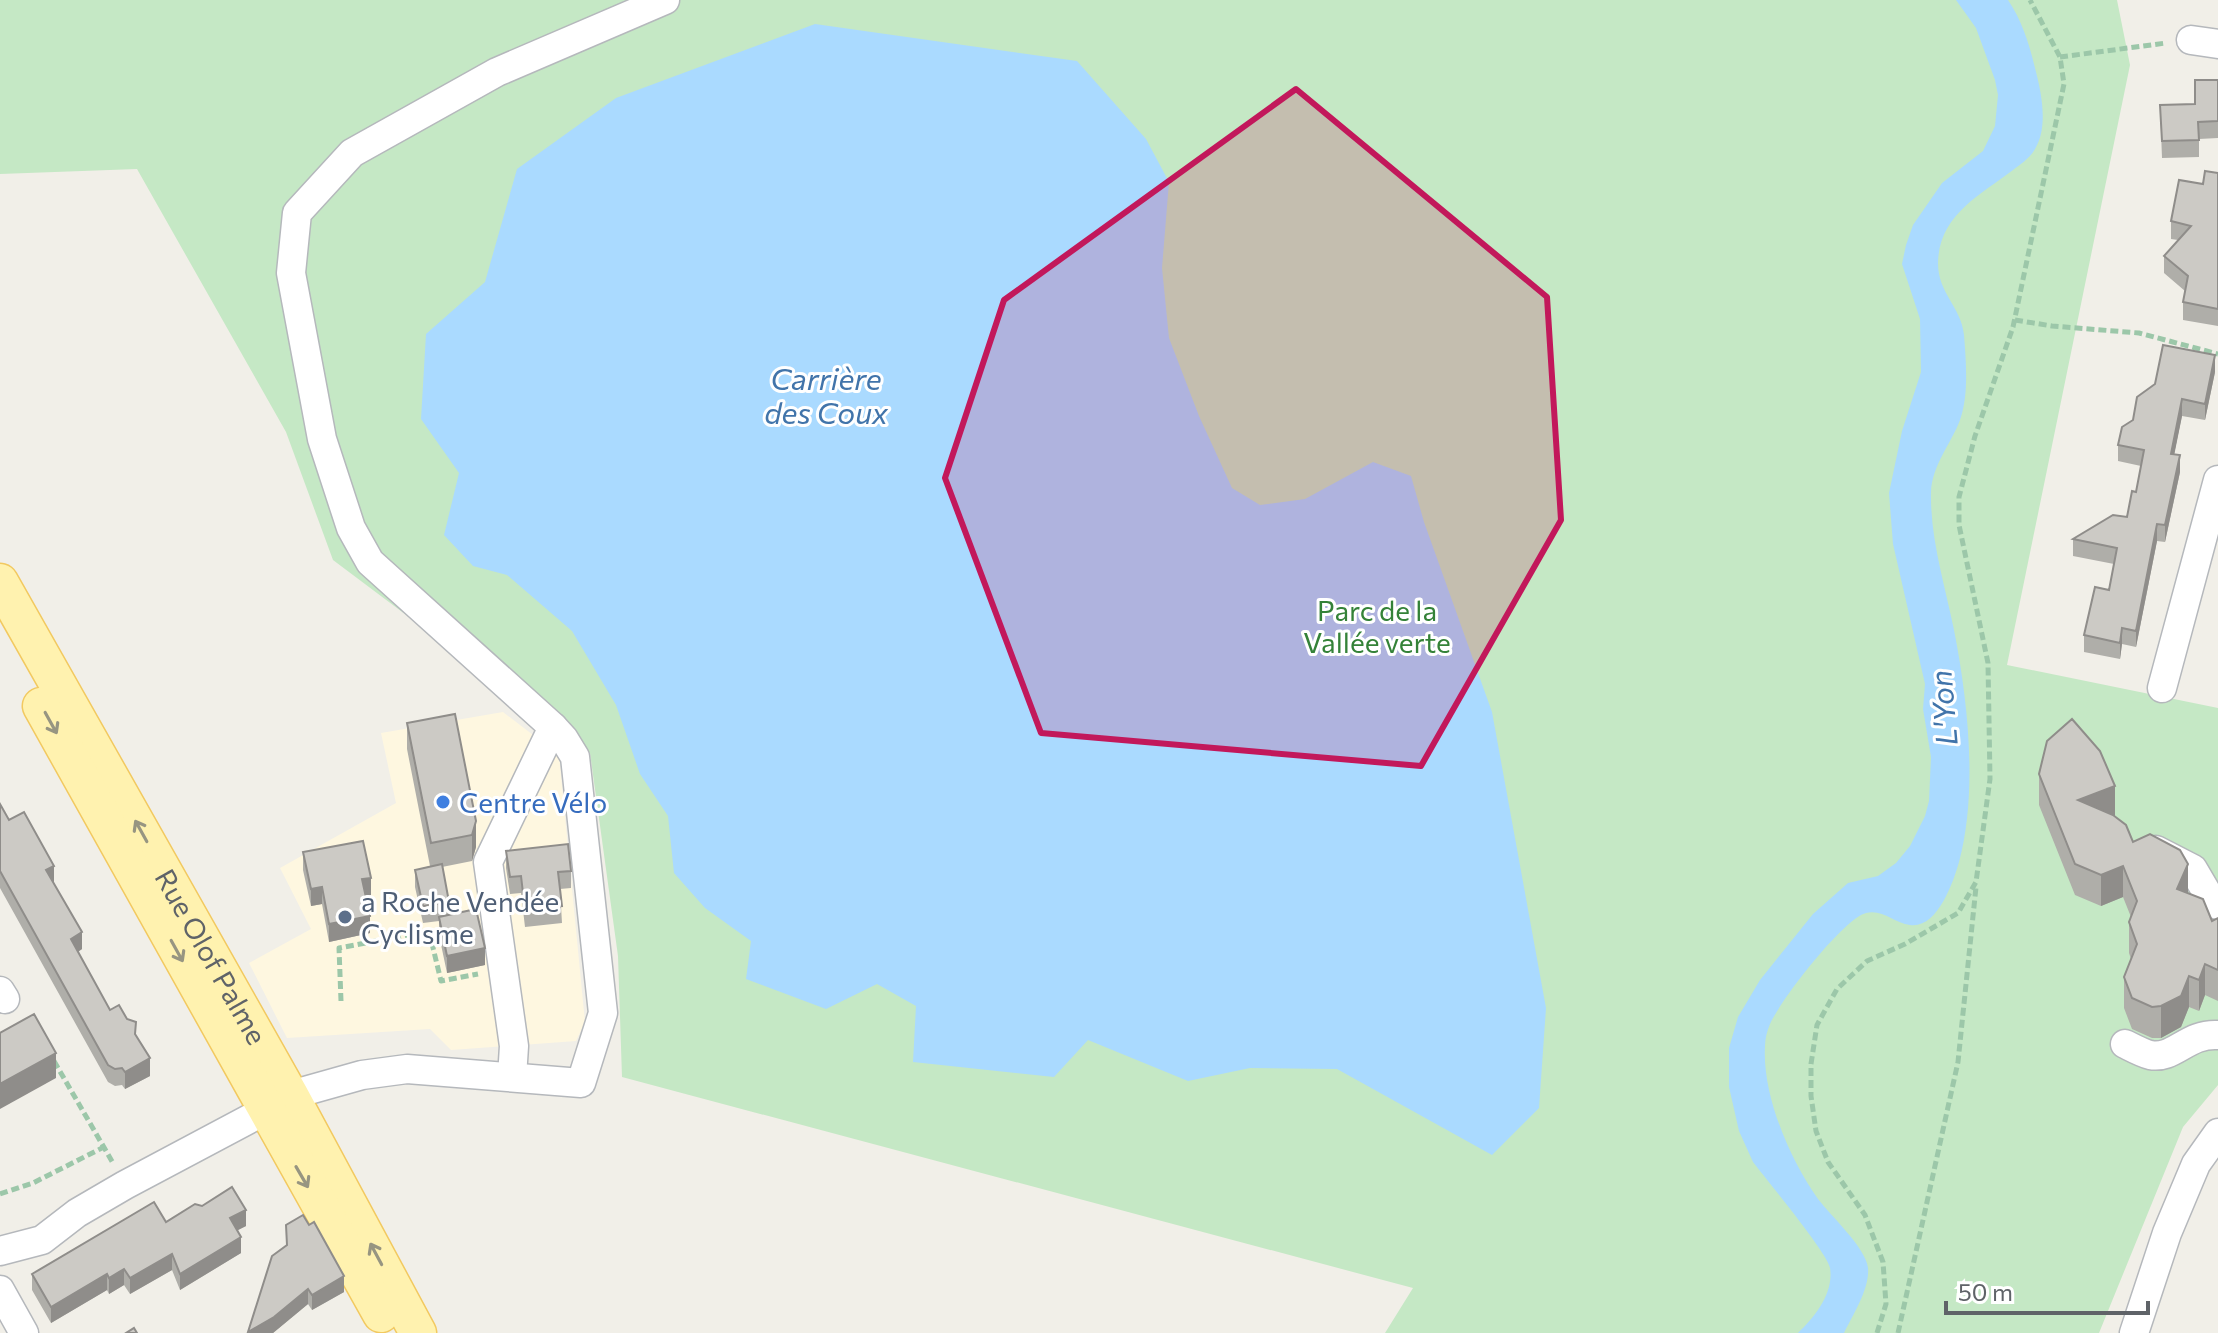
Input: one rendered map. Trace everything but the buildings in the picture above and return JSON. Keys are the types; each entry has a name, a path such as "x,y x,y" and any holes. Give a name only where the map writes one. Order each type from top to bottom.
{"main road":[{"name":"Rue Olof Palme","path":"0,582 277,1102 391,1333"},
{"name":"Rue Olof Palme","path":"0,631 277,1102 418,1333"}],"street":[{"path":"0,1251 42,1240 77,1213 277,1102 362,1075 407,1069 581,1083 603,1013 575,757 553,727 370,562 351,528 322,439 291,273 297,213 352,153 497,72 665,0"},
{"path":"2162,688 2218,480"},
{"path":"512,1077 514,1046 488,862 553,727"},
{"path":"2128,839 2171,855 2193,869 2213,903 2218,905"},
{"path":"2125,1044 2152,1056 2168,1054 2202,1034 2218,1035"},
{"path":"2134,1333 2167,1233 2196,1164 2218,1133"},
{"path":"0,1232 39,1226 77,1213"},
{"path":"0,1290 24,1333"}],"path":[{"path":"1898,1333 1958,1062 1990,779 1988,663 1959,525 1959,497 1975,436 2015,320 2062,97 2064,71 2060,57 2030,0"},
{"path":"2060,57 2204,42"},
{"path":"2015,320 2139,333 2218,354"},
{"path":"1877,1333 1884,1312 1886,1284 1880,1251 1865,1215 1828,1162 1816,1131 1811,1064 1817,1025 1837,989 1867,961 1905,944 1958,913 1976,882"},
{"path":"341,1001 339,948 429,931 441,981 502,969"},
{"path":"49,1053 125,1185"},
{"path":"0,1194 33,1183 104,1147"}],"highlighted area":[{"path":"1296,89 1547,297 1561,520 1421,766 1041,733 945,478 1004,300"}],"shaded area":[{"path":"503,712 559,755 585,1022 576,1041 451,1050 430,1029 287,1038 249,963 311,929 280,868 396,803 381,733"}],"green space":[{"name":"Parc de la Vallée verte","path":"0,0 2117,0 2130,65 2007,665 2218,708 2218,1085 2183,1127 2099,1333 1385,1333 1413,1288 622,1077 618,956 590,753 333,560 286,432 137,169 0,174"}],"water":[{"name":"L'Yon","path":"1956,0 2008,0 2028,44 2043,111 2039,141 2033,152 1953,219 1940,246 1938,263 1942,283 1962,325 1965,356 1963,410 1932,482 1931,510 1967,716 1969,777 1965,835 1953,881 1942,903 1928,920 1910,925 1872,912 1856,919 1813,962 1768,1029 1765,1065 1768,1085 1788,1146 1818,1199 1855,1242 1868,1268 1864,1293 1844,1333 1798,1333 1817,1312 1826,1295 1830,1268 1808,1233 1753,1162 1739,1131 1729,1087 1729,1048 1738,1017 1760,980 1813,914 1848,883 1878,876 1896,863 1910,846 1929,801 1931,757 1923,709 1925,684 1893,544 1889,493 1902,431 1921,372 1920,319 1902,264 1906,245 1913,225 1942,183 1983,151 1995,126 1998,95 1995,80 1976,28"},
{"name":"Carrière des Coux","path":"815,24 1077,61 1146,139 1169,182 1162,268 1169,338 1199,416 1232,488 1260,505 1305,499 1373,462 1411,476 1424,522 1492,712 1546,1008 1539,1108 1492,1155 1337,1069 1250,1068 1188,1081 1088,1040 1054,1077 913,1062 916,1006 877,984 826,1009 746,979 751,941 705,908 674,873 668,816 640,774 616,705 572,631 507,575 473,566 444,535 459,473 421,419 426,334 485,282 517,169 616,98"}],"place":[{"name":"Centre Vélo","path":"443,802"},
{"name":"a Roche Vendée Cyclisme","path":"345,917"}]}
